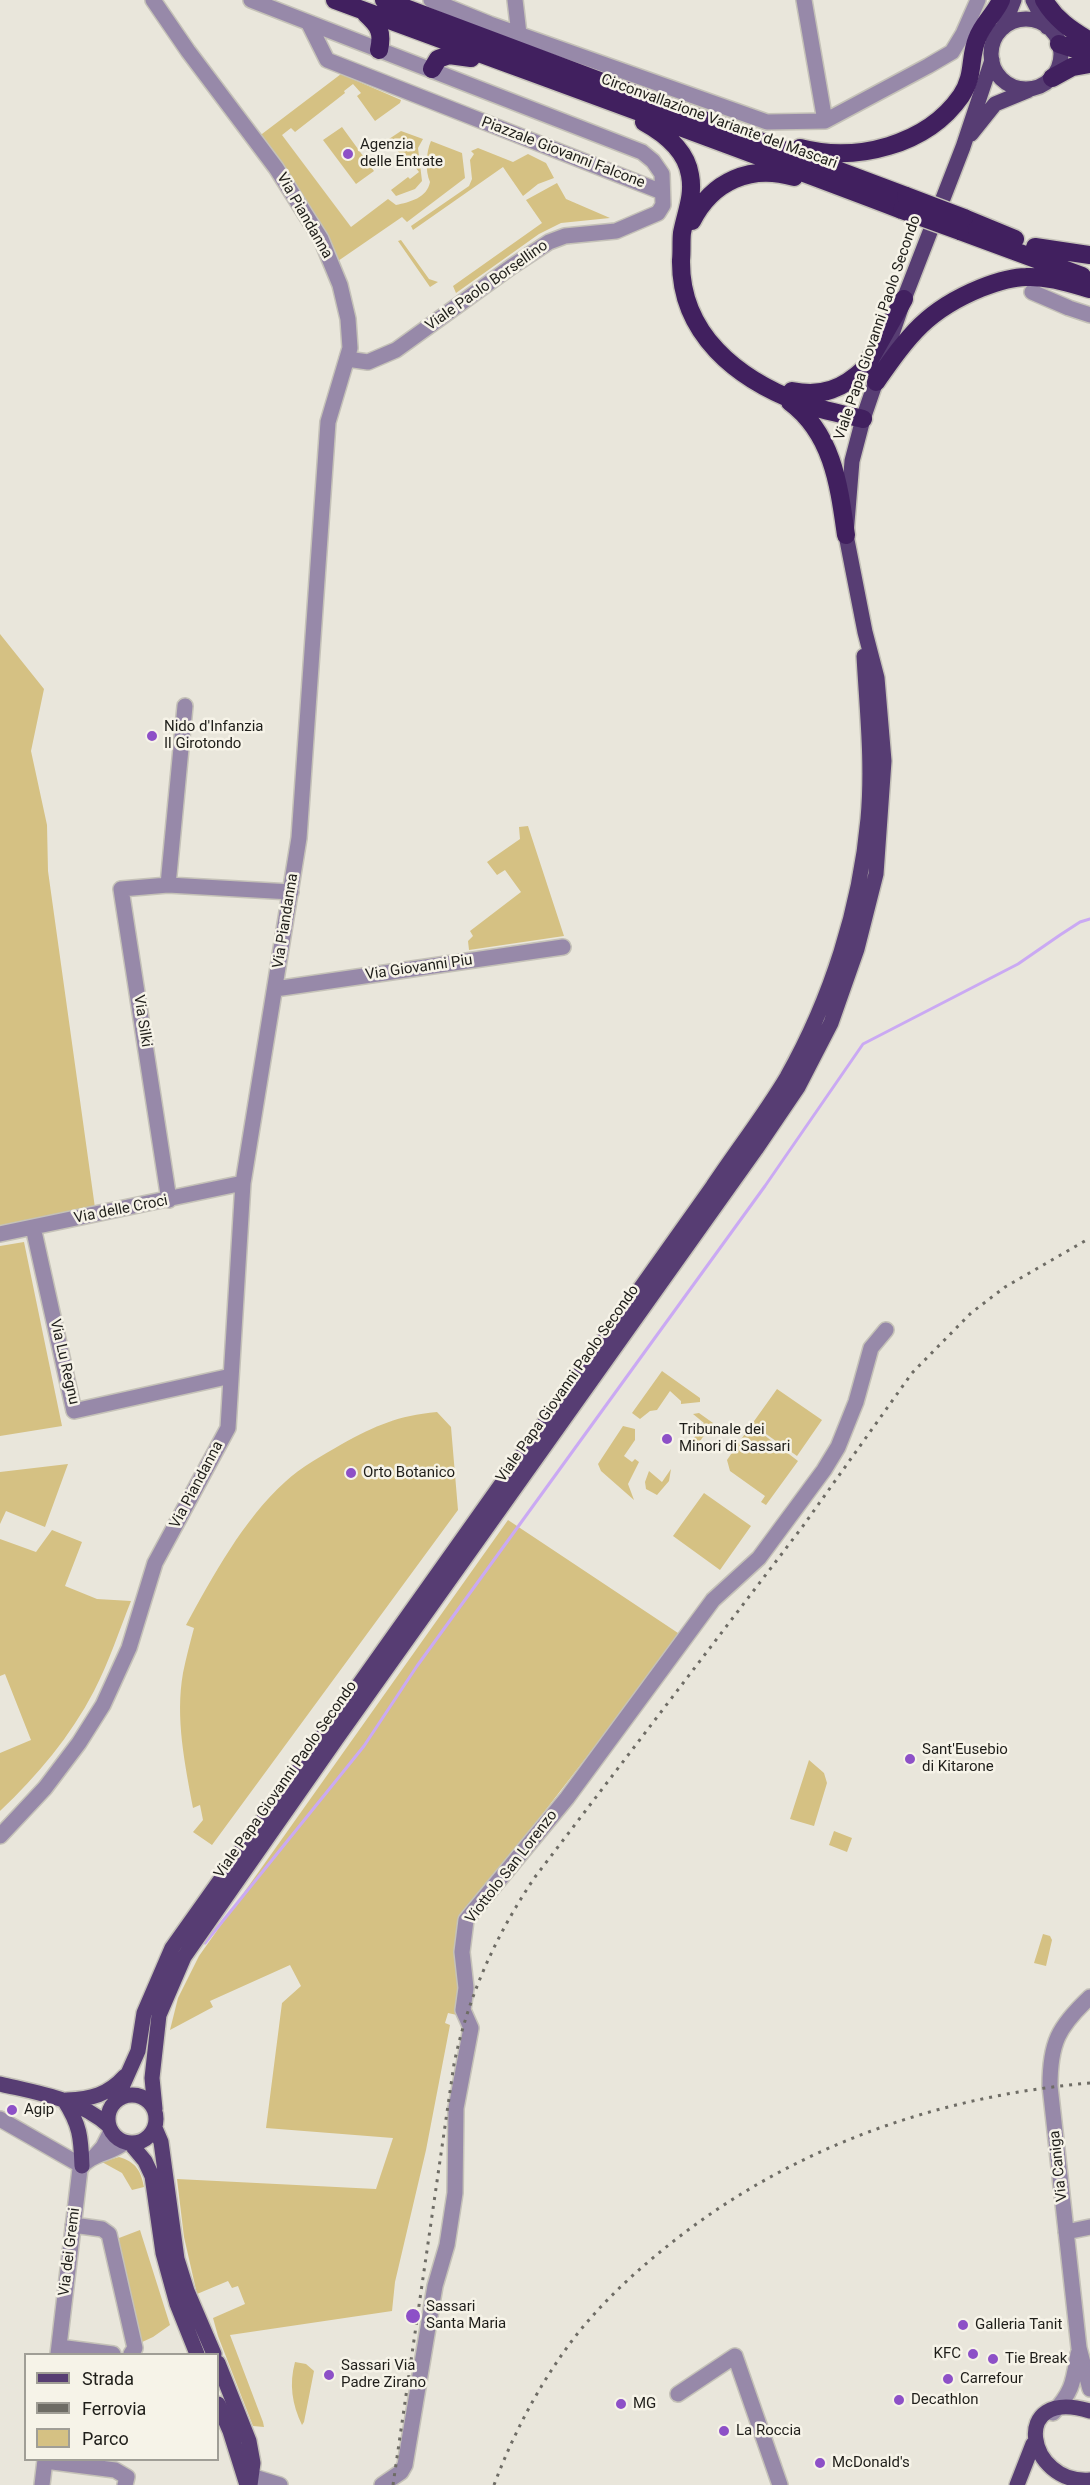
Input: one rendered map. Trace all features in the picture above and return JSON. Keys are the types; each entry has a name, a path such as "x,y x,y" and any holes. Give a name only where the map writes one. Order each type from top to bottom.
{"highway":[{"name":"Circonvallazione Variante del Mascari","path":"335,0 546,79 1090,267"},
{"name":"Circonvallazione Variante del Mascari","path":"384,0 720,126 904,203"},
{"path":"720,126 808,150 835,154 873,151 908,138 928,127 944,114 961,95 970,76 977,39 1001,0"},
{"path":"1044,0 1050,10 1070,29 1090,40"},
{"path":"360,9 380,26 382,37 379,50"},
{"path":"1059,44 1090,54"},
{"path":"428,68 438,59 449,55 494,60"},
{"path":"1052,78 1072,67 1090,64"},
{"path":"546,79 650,125 669,138 678,149 690,173 691,186 691,204 682,234 683,285 698,326 721,357 751,378 799,402 862,419"},
{"path":"682,248 698,210 708,195 728,181 753,173 784,174 904,203"},
{"name":"Circonvallazione Variante del Mascari","path":"962,224 1090,279"},
{"path":"1035,247 1090,255"},
{"path":"876,382 902,344 926,318 955,299 991,284 1025,277 1061,280 1090,289"},
{"path":"766,386 813,394 825,393 846,384 865,368 883,332 904,299"},
{"path":"766,386 802,411 819,432 834,468 846,535"}],"main road":[{"path":"1014,0 1003,28 993,42 992,60 994,68 1003,80 1017,88 1033,88 1052,78 1061,58 1059,44 1033,0"},
{"path":"1003,28 1015,21 1023,20 1035,21 1047,27"},
{"name":"Viale Papa Giovanni Paolo Secondo","path":"155,2109 152,2078 159,2015 184,1957 756,1149 798,1087 831,1023 857,949 876,874 884,761 877,678 865,632 846,535 852,461 862,419 904,299 963,147 992,60"},
{"name":"Viale Papa Giovanni Paolo Secondo","path":"963,147 977,125 995,104 1033,88"},
{"name":"Viale Papa Giovanni Paolo Secondo","path":"121,2097 122,2087 138,2051 144,2013 172,1948 713,1186 786,1078 812,1028 844,943 859,882 868,818 870,744 865,632"},
{"path":"64,2100 102,2094 114,2088 129,2072"},
{"path":"0,2084 64,2100 91,2112 145,2161 152,2176 163,2253 177,2304 196,2353"},
{"path":"102,2094 121,2097 138,2095 151,2103 155,2109 157,2119 155,2128 145,2139 127,2147"},
{"path":"110,2129 109,2111 121,2097"},
{"path":"64,2100 77,2119 88,2161"},
{"path":"155,2128 161,2142 177,2259 213,2353"},
{"path":"219,2366 249,2441 253,2463 249,2482"},
{"path":"219,2406 249,2482"},
{"path":"1017,2485 1044,2419 1065,2408 1090,2411"},
{"path":"1035,2438 1034,2450 1043,2471 1063,2483 1073,2485 1090,2480"}],"street":[{"name":"Via Piandanna","path":"0,1836 45,1788 79,1743 103,1705 129,1648 155,1563 228,1428 243,1183 299,838 328,422 348,356 348,319 340,285 321,239 276,168 188,51 153,0"},
{"name":"Piazzale Giovanni Falcone","path":"251,0 642,152 654,161 662,174 662,198 327,60 309,24"},
{"path":"431,0 519,34 767,122 825,122 952,52 978,0"},
{"path":"515,0 519,34"},
{"path":"804,0 825,122"},
{"name":"Viale Paolo Borsellino","path":"348,356 363,356 392,343 508,258 544,235 561,227 613,223 662,198"},
{"path":"1032,292 1090,315"},
{"path":"168,885 184,706"},
{"name":"Via Silki","path":"169,1200 121,889 168,885 291,892"},
{"name":"Via Giovanni Piu","path":"275,989 563,947"},
{"name":"Via delle Croci","path":"0,1234 243,1183"},
{"name":"Via Lu Regnu","path":"33,1227 74,1411 231,1376"},
{"name":"Viottolo San Lorenzo","path":"382,2485 401,2472 405,2465 435,2286 447,2245 453,2204 456,2108 471,2028 463,2010 466,1988 462,1952 466,1920 567,1798 713,1600 759,1558 824,1470 838,1447 856,1402 871,1348 886,1330"},
{"name":"Via Caniga","path":"1090,1997 1076,2010 1061,2030 1051,2050 1050,2086 1079,2348 1090,2389"},
{"path":"0,2119 88,2161 127,2147"},
{"name":"Via dei Gremi","path":"58,2351 73,2225 88,2161 103,2147 110,2129"},
{"path":"73,2225 102,2229 109,2234 135,2349 132,2353"},
{"path":"1066,2232 1090,2228"},
{"name":"Via Caniga","path":"1053,2413 1066,2398 1072,2386 1079,2348"},
{"path":"58,2351 86,2353"},
{"path":"678,2394 735,2356 780,2485"},
{"path":"42,2485 45,2461"},
{"path":"52,2461 115,2470 127,2477 125,2485"},
{"path":"249,2482 280,2485"}],"green space":[{"path":"341,74 401,100 400,103 375,121 357,96 361,93 353,84 344,91 345,93 295,132 291,128 282,135 351,227 388,199 396,205 422,196 430,182 427,162 431,141 462,153 465,178 407,222 402,217 338,261 266,145 258,137"},
{"path":"342,127 374,171 356,184 323,140"},
{"path":"401,131 423,139 418,148 422,181 415,189 396,196 391,190 419,172 412,163 408,165 389,139"},
{"path":"478,148 513,162 528,154 546,163 554,178 538,184 523,196 503,167 413,230 411,226 469,186 472,179 470,160 474,154 471,151"},
{"path":"557,183 566,199 610,218 561,223 539,234 456,293 453,286 542,223 526,200"},
{"path":"401,240 429,279 438,282 430,287 398,241"},
{"path":"0,634 44,689 31,751 47,825 48,871 95,1208 0,1226"},
{"path":"528,826 564,936 469,950 468,941 473,936 470,931 521,892 505,870 497,875 487,862 520,839 519,827"},
{"path":"24,1242 62,1426 0,1436 0,1246"},
{"path":"662,1371 700,1398 700,1402 681,1404 681,1401 670,1391 657,1410 650,1411 640,1419 632,1413"},
{"path":"777,1389 822,1420 797,1456 752,1424"},
{"path":"437,1412 451,1427 458,1510 212,1845 193,1832 203,1820 200,1805 193,1808 182,1741 181,1690 194,1628 186,1625 242,1531 270,1497 291,1477 327,1452 354,1437 399,1419"},
{"path":"699,1413 713,1423 700,1441 691,1442 704,1423 693,1414"},
{"path":"751,1425 798,1461 766,1505 761,1502 765,1496 730,1471 727,1460"},
{"path":"623,1426 635,1429 635,1440 624,1456 632,1462 635,1459 639,1462 628,1484 634,1500 601,1471 598,1464"},
{"path":"68,1464 45,1527 6,1511 0,1524 0,1472"},
{"path":"671,1469 669,1481 657,1495 646,1489 645,1482 649,1471 662,1482"},
{"path":"704,1493 751,1526 720,1570 673,1536"},
{"path":"508,1520 681,1635 462,1918 466,1988 457,2015 448,2013 445,2023 450,2025 426,2150 395,2282 392,2311 230,2335 264,2427 253,2426 213,2318 245,2304 238,2286 232,2288 228,2281 197,2294 184,2237 177,2179 376,2189 393,2138 266,2128 282,2003 301,1986 290,1965 210,2001 213,2007 170,2030 178,1998 199,1956"},
{"path":"52,1530 82,1542 65,1586 97,1599 131,1601 109,1658 85,1708 64,1740 27,1784 0,1811 0,1753 31,1740 5,1674 0,1676 0,1539 36,1552"},
{"path":"809,1760 824,1773 827,1783 814,1826 790,1819"},
{"path":"834,1831 852,1838 847,1852 829,1845"},
{"path":"1043,1934 1050,1936 1052,1940 1046,1966 1034,1963"},
{"path":"119,2157 137,2168 144,2187 132,2190 122,2173 102,2162"},
{"path":"140,2230 170,2325 140,2343 123,2269 119,2238"},
{"path":"295,2362 306,2364 314,2371 302,2425 293,2394 292,2378"}],"waterway":[{"path":"205,1943 364,1746 417,1666 765,1186 863,1044 1018,964 1080,922 1090,919"}],"railway":[{"path":"393,2485 454,2064 475,1990 508,1921 535,1877 803,1526 912,1373 971,1313 1005,1287 1090,1238"},
{"path":"494,2485 529,2408 550,2372 574,2338 609,2298 634,2274 675,2240 721,2207 819,2152 871,2131 978,2100 1090,2083"}],"place":[{"name":"Agenzia delle Entrate","path":"348,154"},
{"name":"Nido d'Infanzia Il Girotondo","path":"152,736"},
{"name":"Tribunale dei Minori di Sassari","path":"667,1439"},
{"name":"Orto Botanico","path":"351,1473"},
{"name":"Sant'Eusebio di Kitarone","path":"910,1759"},
{"name":"Agip","path":"12,2110"},
{"name":"Sassari Santa Maria","path":"413,2316"},
{"name":"Galleria Tanit","path":"963,2325"},
{"name":"KFC","path":"973,2354"},
{"name":"Tie Break","path":"993,2359"},
{"name":"Sassari Via Padre Zirano","path":"329,2375"},
{"name":"Carrefour","path":"948,2379"},
{"name":"Decathlon","path":"899,2400"},
{"name":"MG","path":"621,2404"},
{"name":"La Roccia","path":"724,2431"},
{"name":"McDonald's","path":"820,2463"}]}
